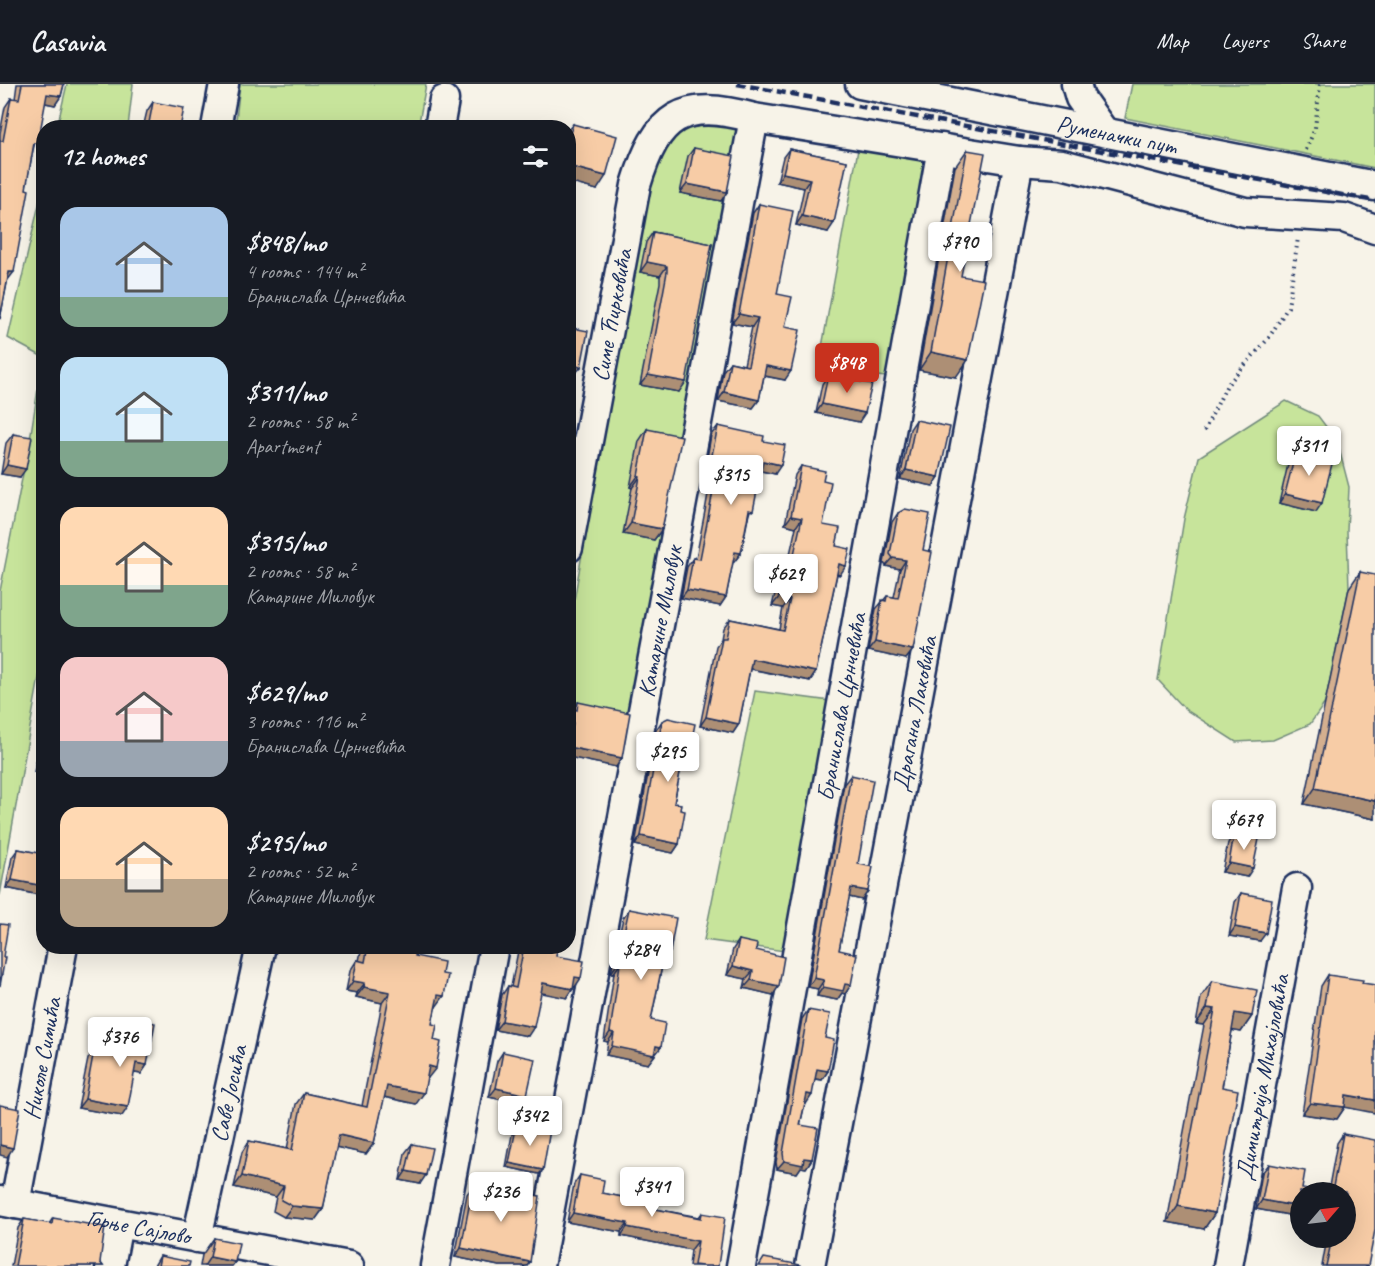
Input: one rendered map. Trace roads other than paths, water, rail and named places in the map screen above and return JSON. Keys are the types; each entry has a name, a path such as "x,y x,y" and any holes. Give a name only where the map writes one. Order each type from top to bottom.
{"street":[{"path":"217,120 224,84"},
{"name":"Руменачки пут","path":"860,84 1375,186"},
{"path":"1076,84 1080,98 1104,132"},
{"path":"440,120 444,100"},
{"name":"Симе Ћирковића","path":"576,505 636,185 645,155 665,123 676,116 708,110 725,110 754,118 1019,161 1062,164 1245,212 1344,218 1375,229"},
{"name":"Катарине Миловук","path":"539,1266 754,118"},
{"name":"Бранислава Црнчевића","path":"741,1266 942,148"},
{"name":"Драгана Лаковића","path":"810,1266 1019,161"},
{"name":"Димитрија Михајловића","path":"1228,1266 1297,888"},
{"name":"Николе Симића","path":"8,1202 61,954"},
{"name":"Саве Јосића","path":"197,1238 259,954"},
{"path":"435,1266 493,954"},
{"name":"Горње Сајлово","path":"8,1202 197,1238 238,1256 350,1266"},
{"path":"110,1266 118,1224"}],"railway":[{"path":"737,84 1375,201"}]}
